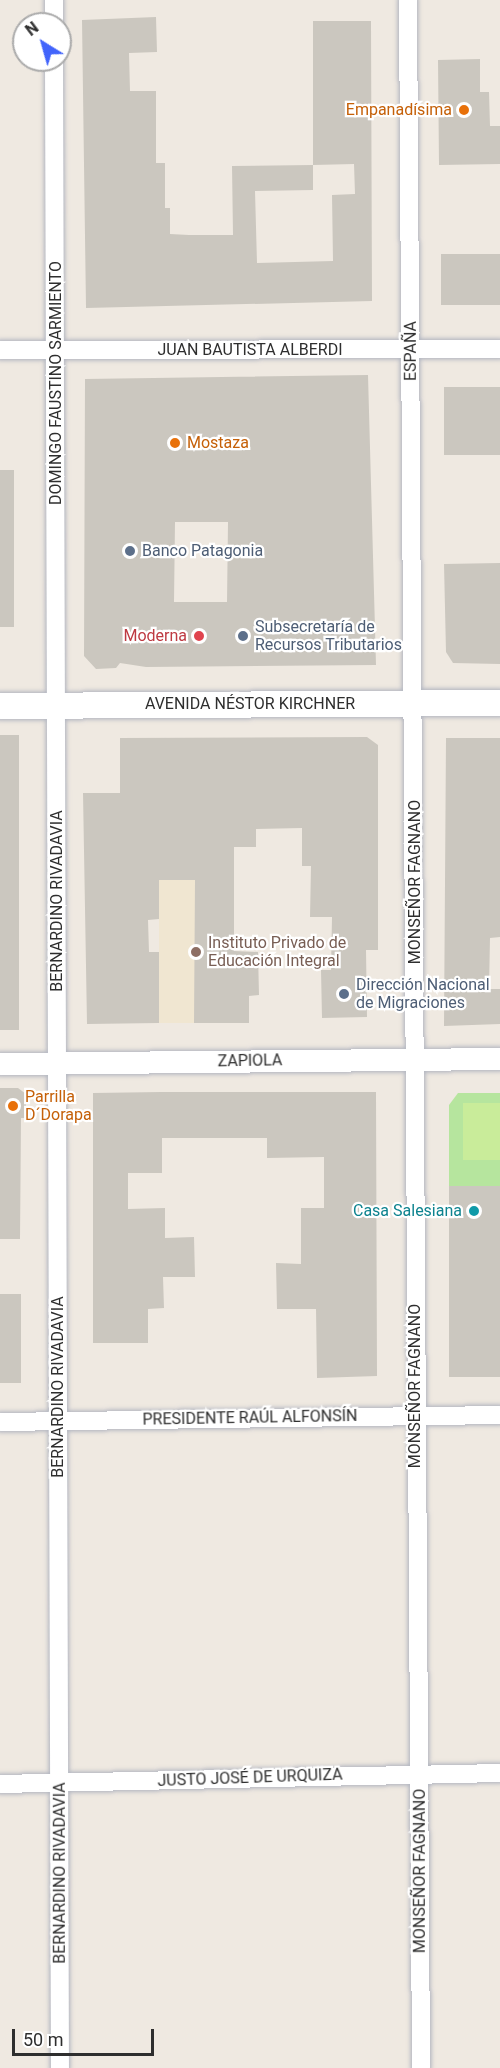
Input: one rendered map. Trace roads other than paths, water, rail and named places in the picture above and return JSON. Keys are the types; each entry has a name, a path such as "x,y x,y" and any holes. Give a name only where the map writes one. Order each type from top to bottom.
{"main road":[{"name":"AVENIDA NÉSTOR KIRCHNER","path":"0,706 500,703"}],"street":[{"name":"ESPAÑA","path":"408,0 414,703"},
{"name":"DOMINGO FAUSTINO SARMIENTO","path":"54,72 57,705"},
{"name":"JUAN BAUTISTA ALBERDI","path":"0,350 500,350"},
{"name":"MONSEÑOR FAGNANO","path":"414,703 416,1060 414,1416 421,2068"},
{"name":"BERNARDINO RIVADAVIA","path":"57,705 60,2068"},
{"name":"ZAPIOLA","path":"0,1064 500,1059"},
{"name":"PRESIDENTE RAÚL ALFONSÍN","path":"0,1422 500,1415"},
{"name":"JUSTO JOSÉ DE URQUIZA","path":"0,1785 419,1773 500,1773"}],"place":[{"name":"Empanadísima","path":"464,110"},
{"name":"Mostaza","path":"175,443"},
{"name":"Banco Patagonia","path":"130,551"},
{"name":"Moderna","path":"199,636"},
{"name":"Subsecretaría de Recursos Tributarios","path":"243,636"},
{"name":"Instituto Privado de Educación Integral","path":"196,952"},
{"name":"Dirección Nacional de Migraciones","path":"344,994"},
{"name":"Parrilla D´Dorapa","path":"13,1106"},
{"name":"Casa Salesiana","path":"474,1211"}]}
